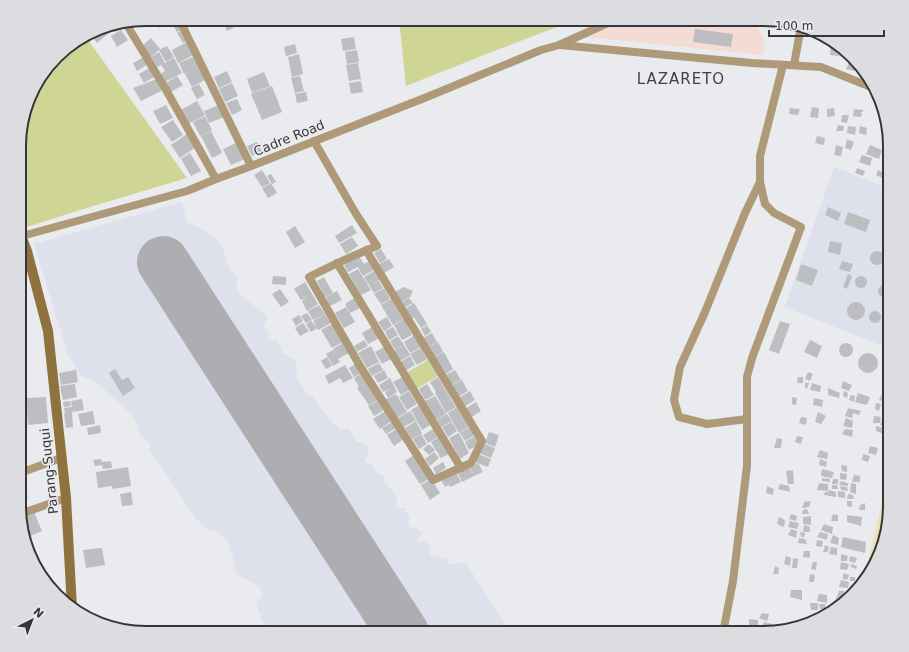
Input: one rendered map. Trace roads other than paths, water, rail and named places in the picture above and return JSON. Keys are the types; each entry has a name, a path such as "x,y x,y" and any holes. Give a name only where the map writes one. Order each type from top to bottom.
{"main road":[{"name":"Parang-Suqui","path":"26,250 48,331 66,498 69,598"}],"street":[{"path":"182,26 252,166"},
{"path":"559,45 601,26"},
{"path":"128,27 165,88 216,179"},
{"path":"794,65 800,32"},
{"path":"559,45 752,63 821,67 867,85"},
{"name":"Cadre Road","path":"26,233 187,191 427,97 540,50 559,45"},
{"path":"724,626 733,580 747,466 747,377 750,364 801,227 774,213 765,204 760,182 760,156 783,65"},
{"path":"314,141 356,214 378,246 366,250 308,277 360,366 433,480 471,463 482,441 366,250"},
{"path":"747,419 707,424 679,417 674,400 680,367 705,312 745,213 760,182"},
{"path":"337,263 461,468"},
{"path":"26,471 61,458"},
{"path":"26,512 66,498"}],"district":[{"name":"LAZARETO","path":"681,79"}]}
